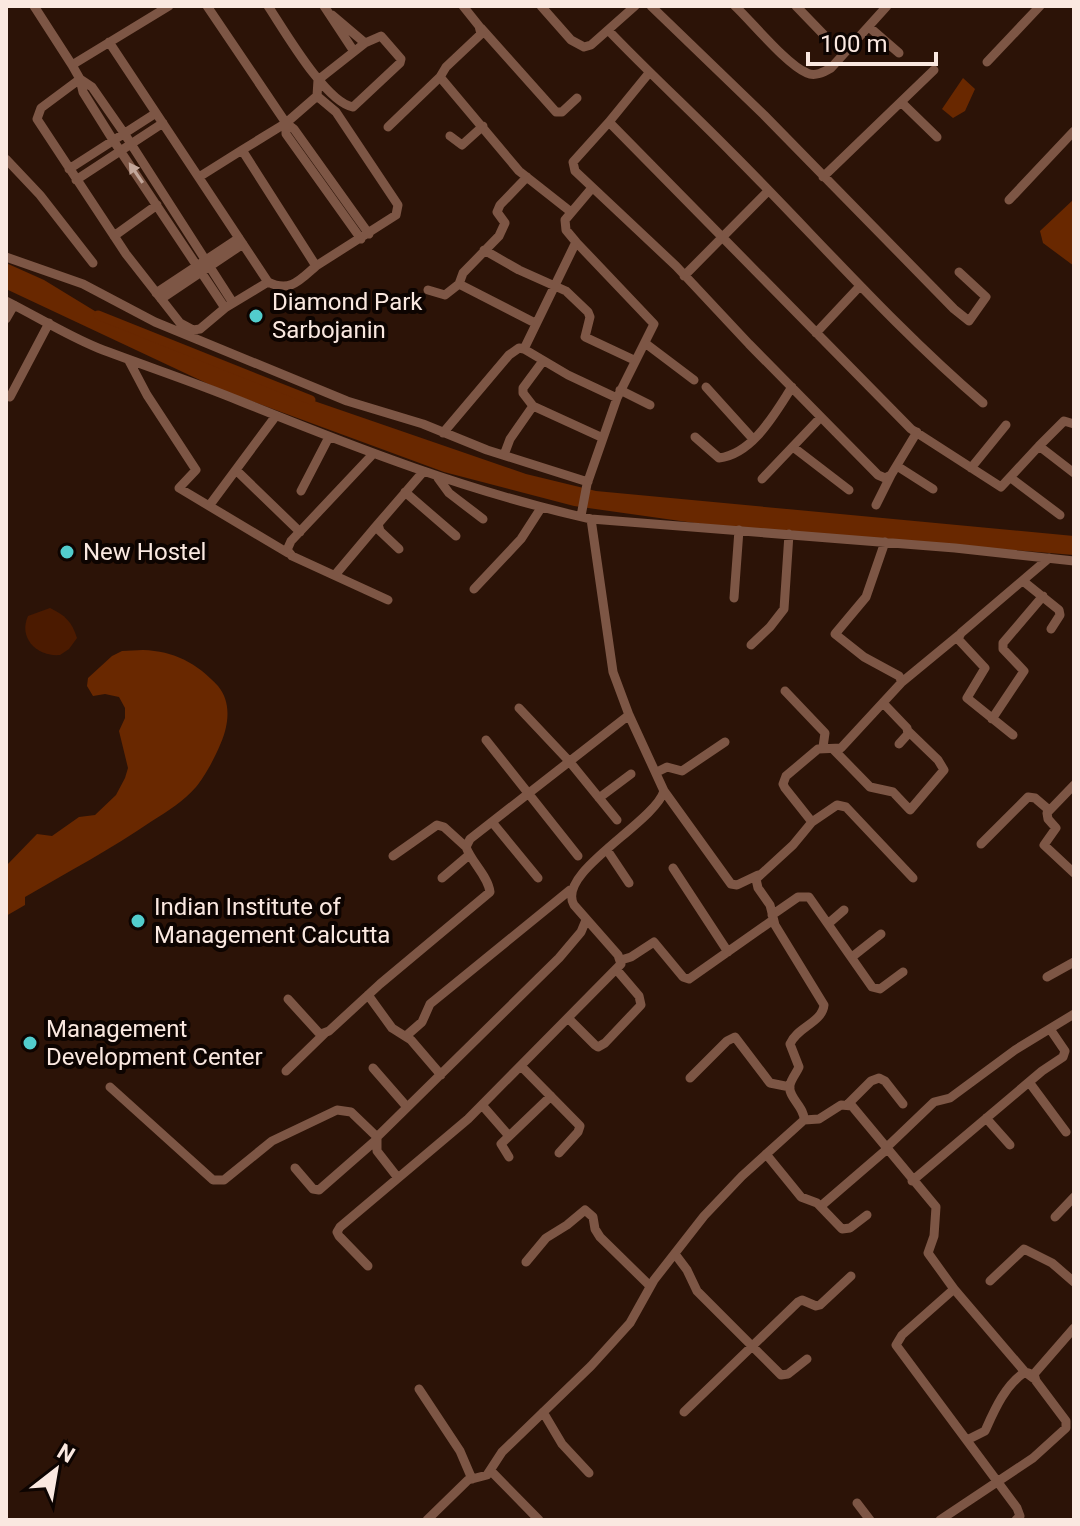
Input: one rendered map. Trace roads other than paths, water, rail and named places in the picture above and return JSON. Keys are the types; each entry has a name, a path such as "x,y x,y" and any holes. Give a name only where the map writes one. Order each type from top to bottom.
{"street":[{"path":"34,6 72,65 83,92 113,140 203,266"},
{"path":"72,65 169,6"},
{"path":"207,6 365,237"},
{"path":"199,177 286,123 317,96 318,80 365,43 381,36 401,59 400,63 353,107 345,105 318,80 268,6"},
{"path":"324,6 365,43"},
{"path":"463,6 556,112 562,112 577,98"},
{"path":"541,6 571,40 584,47 635,6"},
{"path":"651,6 969,321 986,297 959,272"},
{"path":"735,6 808,74 821,74 831,68 887,6"},
{"path":"796,6 824,35"},
{"path":"987,62 1040,6"},
{"path":"332,15 353,50"},
{"path":"388,127 481,34 479,26"},
{"path":"869,27 899,53"},
{"path":"608,30 942,368 983,403"},
{"path":"109,42 268,282 287,288 396,215 398,205 336,112 317,96"},
{"path":"823,177 934,70"},
{"path":"649,73 573,162 575,171 684,276 878,475 885,478 894,470"},
{"path":"440,77 527,177 571,212"},
{"path":"80,79 92,87 124,133 229,306"},
{"path":"80,79 41,108 37,119 114,236 180,323 193,330 200,329 229,306 268,282"},
{"path":"901,102 937,137"},
{"path":"69,169 156,113"},
{"path":"609,122 917,432 971,468 1001,487 1064,421 1074,424"},
{"path":"76,180 163,123"},
{"path":"450,136 462,145 483,126"},
{"path":"1009,200 1074,131"},
{"path":"242,150 316,266"},
{"path":"6,159 40,195 93,263"},
{"path":"428,290 445,295 459,284 463,273 499,236 505,223 497,212 500,205 527,177"},
{"path":"592,188 565,220 566,230 653,320 653,328 618,394 588,483 585,515 613,672 664,791 731,884 737,885 758,875 793,845 812,822 837,805 846,807 913,878"},
{"path":"684,276 768,191"},
{"path":"114,236 157,205"},
{"path":"159,296 241,241"},
{"path":"524,349 576,242"},
{"path":"484,250 566,291 588,312 590,317 585,337 634,360"},
{"path":"6,257 83,284 146,319 347,401 588,483"},
{"path":"459,284 535,323"},
{"path":"816,333 860,286"},
{"path":"6,319 10,303 95,347 275,417 438,478 541,508 585,515 1074,561"},
{"path":"10,397 49,323"},
{"path":"645,343 694,380"},
{"path":"443,433 509,355 519,348 618,394 650,405"},
{"path":"128,359 147,395 196,470 179,488 288,553 388,600"},
{"path":"543,361 523,388 523,393 533,406 603,438"},
{"path":"706,387 753,439"},
{"path":"695,437 713,455 723,458 753,439 772,418 792,387"},
{"path":"504,455 510,439 533,406"},
{"path":"209,506 275,417"},
{"path":"762,479 821,417"},
{"path":"971,468 1006,425"},
{"path":"876,505 917,432"},
{"path":"301,491 329,437"},
{"path":"1039,446 1074,473"},
{"path":"793,447 849,490"},
{"path":"288,553 288,546 300,532 373,454"},
{"path":"236,470 300,532"},
{"path":"894,470 933,489"},
{"path":"335,575 423,472"},
{"path":"438,478 443,488 483,519"},
{"path":"1011,478 1060,515"},
{"path":"405,492 456,536"},
{"path":"474,589 521,539 541,508"},
{"path":"378,524 380,531 399,549"},
{"path":"734,598 739,530"},
{"path":"751,645 784,609 789,534"},
{"path":"885,542 866,597 835,634 864,657 899,676 902,682"},
{"path":"812,822 785,788 784,780 803,760 828,748 841,748 902,682 1049,558"},
{"path":"1023,581 1060,613 1051,629"},
{"path":"992,719 1024,671 1003,649 1003,643 1043,596"},
{"path":"959,635 958,641 985,668 967,698 1013,735"},
{"path":"785,691 825,733 828,748 870,787 893,792 910,810 944,770 884,704"},
{"path":"519,708 569,761 617,820"},
{"path":"442,878 468,851 470,839 629,715"},
{"path":"899,744 908,731"},
{"path":"486,740 578,856"},
{"path":"657,772 667,767 682,771 725,742"},
{"path":"599,798 631,774"},
{"path":"1074,785 1049,810 1047,816 1056,828 1044,845 1074,873"},
{"path":"406,1036 422,1022 430,1004 570,890 586,869 656,807 664,791"},
{"path":"981,844 1028,797 1035,798 1049,810"},
{"path":"492,822 538,878"},
{"path":"286,1071 368,995 490,892 489,885 468,851 444,827 437,825 393,856"},
{"path":"607,850 629,883"},
{"path":"673,868 728,952"},
{"path":"758,875 756,883 770,905 772,917 824,1005 820,1015 791,1040 799,1067 790,1087"},
{"path":"568,1018 598,1047 638,1009 642,1001 570,898 570,890"},
{"path":"368,1266 337,1232 348,1219 482,1105 619,964 654,942 683,977 689,979 804,896 813,900 876,990 886,987 903,972"},
{"path":"829,923 844,910"},
{"path":"295,1168 313,1189 319,1190 376,1139 559,958 581,932 586,920"},
{"path":"852,957 881,934"},
{"path":"1047,977 1074,962"},
{"path":"368,995 392,1028 406,1036 441,1075"},
{"path":"288,999 318,1032 325,1033"},
{"path":"821,1206 886,1150 934,1102 950,1098 1015,1050 1074,1014"},
{"path":"912,1181 1065,1054 1050,1029"},
{"path":"690,1078 727,1041 735,1037 770,1083 790,1087"},
{"path":"521,1066 580,1126 559,1153"},
{"path":"373,1068 407,1107"},
{"path":"427,1520 462,1484 482,1478 491,1471 502,1452 630,1323 650,1286 704,1216 804,1120 819,1119 848,1104 871,1081 879,1078 903,1104"},
{"path":"1029,1082 1066,1132"},
{"path":"110,1087 213,1180 224,1180 272,1141 337,1110 351,1112 376,1139 377,1151 398,1178"},
{"path":"790,1087 803,1111 804,1120"},
{"path":"509,1157 501,1144 551,1096"},
{"path":"848,1104 938,1211 928,1253 954,1289 1031,1375 1067,1425 1033,1458 940,1520"},
{"path":"482,1105 509,1136"},
{"path":"986,1118 1010,1145"},
{"path":"766,1154 801,1197 821,1206 842,1229 850,1228 867,1215"},
{"path":"1055,1217 1074,1197"},
{"path":"526,1262 546,1238 585,1210 593,1217 597,1234 650,1286"},
{"path":"990,1281 1024,1249 1052,1263 1074,1282"},
{"path":"675,1254 687,1270 693,1287 774,1369 785,1376 807,1359"},
{"path":"684,1412 798,1302 802,1300 820,1305 851,1276"},
{"path":"954,1289 898,1339 896,1345 1019,1512 1016,1520"},
{"path":"967,1440 985,1431 991,1415 1014,1381 1031,1375 1074,1328"},
{"path":"419,1389 452,1438 472,1479"},
{"path":"543,1412 562,1444 589,1473"},
{"path":"491,1471 539,1520"},
{"path":"857,1503 870,1520"}],"waterway":[{"path":"98,315 311,400"}],"place":[{"name":"Diamond Park Sarbojanin","path":"256,316"},
{"name":"New Hostel","path":"67,552"},
{"name":"Indian Institute of Management Calcutta","path":"138,921"},
{"name":"Management Development Center","path":"30,1043"}]}
